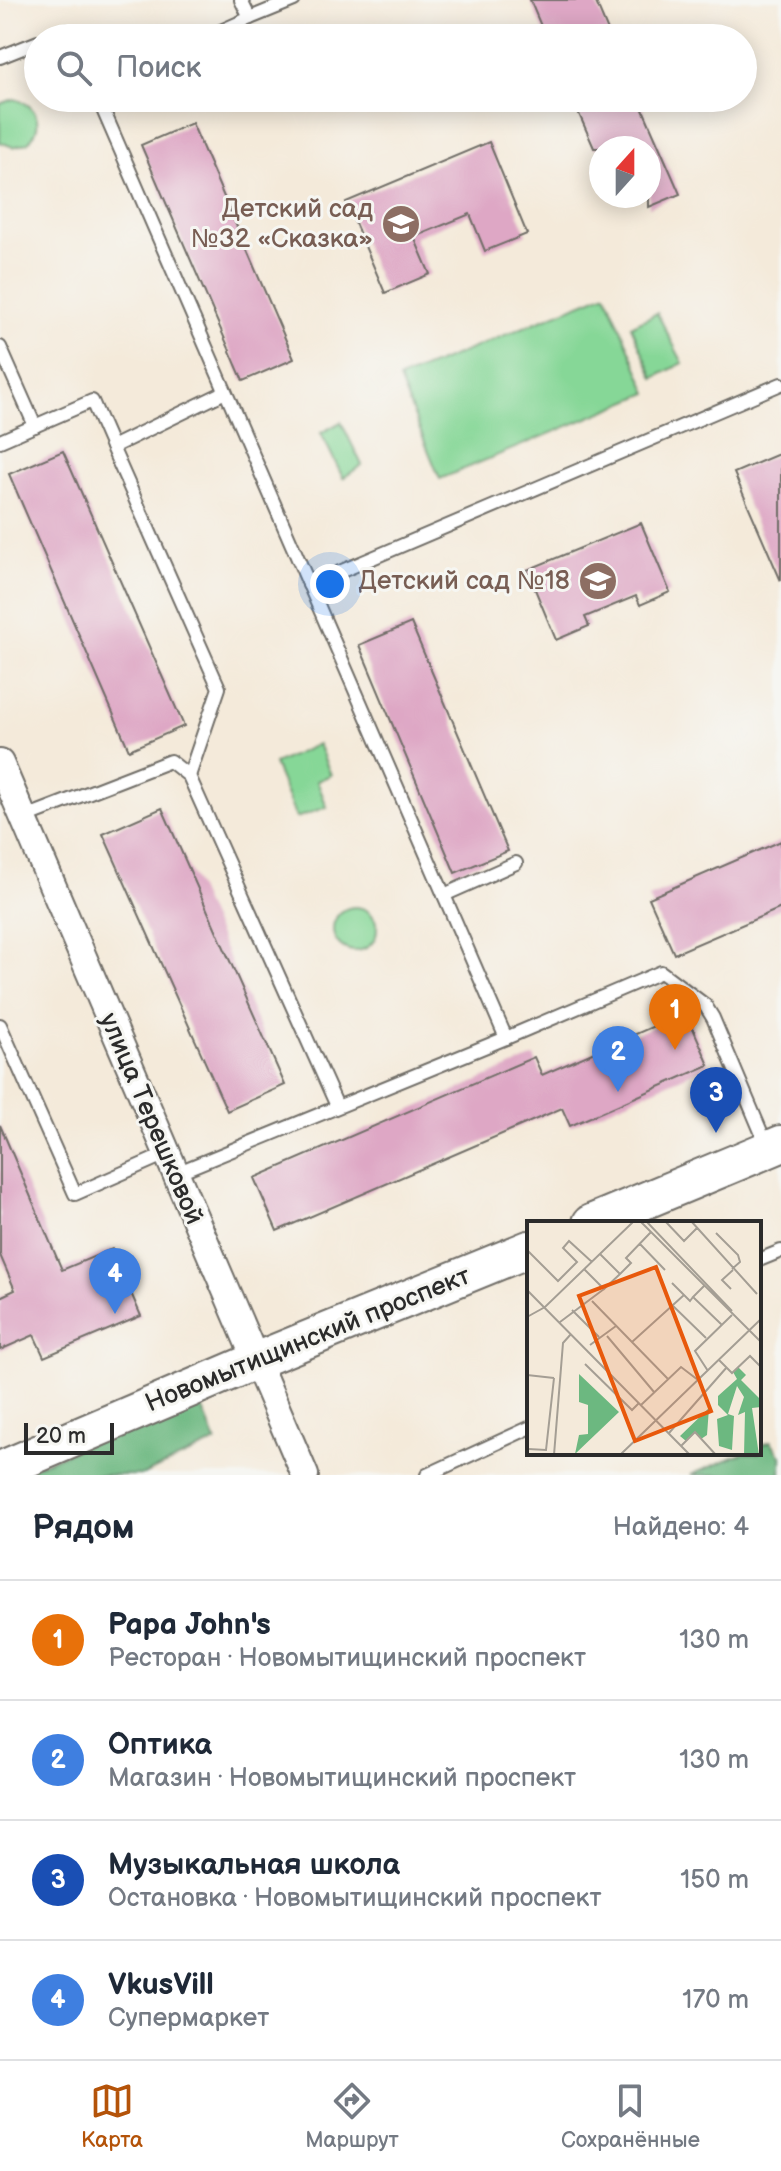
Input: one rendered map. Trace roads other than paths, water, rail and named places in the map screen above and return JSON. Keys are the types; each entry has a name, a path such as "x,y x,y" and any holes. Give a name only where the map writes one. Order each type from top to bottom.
{"main road":[{"path":"596,1221 775,1147"},
{"name":"Новомытищинский проспект","path":"0,1470 527,1250"}],"street":[{"name":"улица Терешковой","path":"0,763 305,1475"}],"lane":[{"path":"241,0 250,18"},
{"path":"236,24 294,0"},
{"path":"0,57 24,48"},
{"path":"104,112 506,1038"},
{"path":"0,347 35,426"},
{"path":"309,585 781,384"},
{"path":"112,447 225,392"},
{"path":"0,441 92,401 219,688 189,776"},
{"path":"23,818 170,761 189,776 337,1106"},
{"path":"444,895 516,863"},
{"path":"0,1025 75,1194 337,1106 661,972 705,1005 775,1147"},
{"path":"761,1259 781,1251"},
{"path":"427,1475 527,1429"}],"place":[{"name":"Детский сад №32 «Сказка»","path":"401,224"},
{"name":"Детский сад №18","path":"598,581"},
{"name":"Papa John's","path":"675,1050"},
{"name":"Оптика","path":"618,1092"},
{"name":"Музыкальная школа","path":"716,1133"},
{"name":"VkusVill","path":"115,1314"}]}
